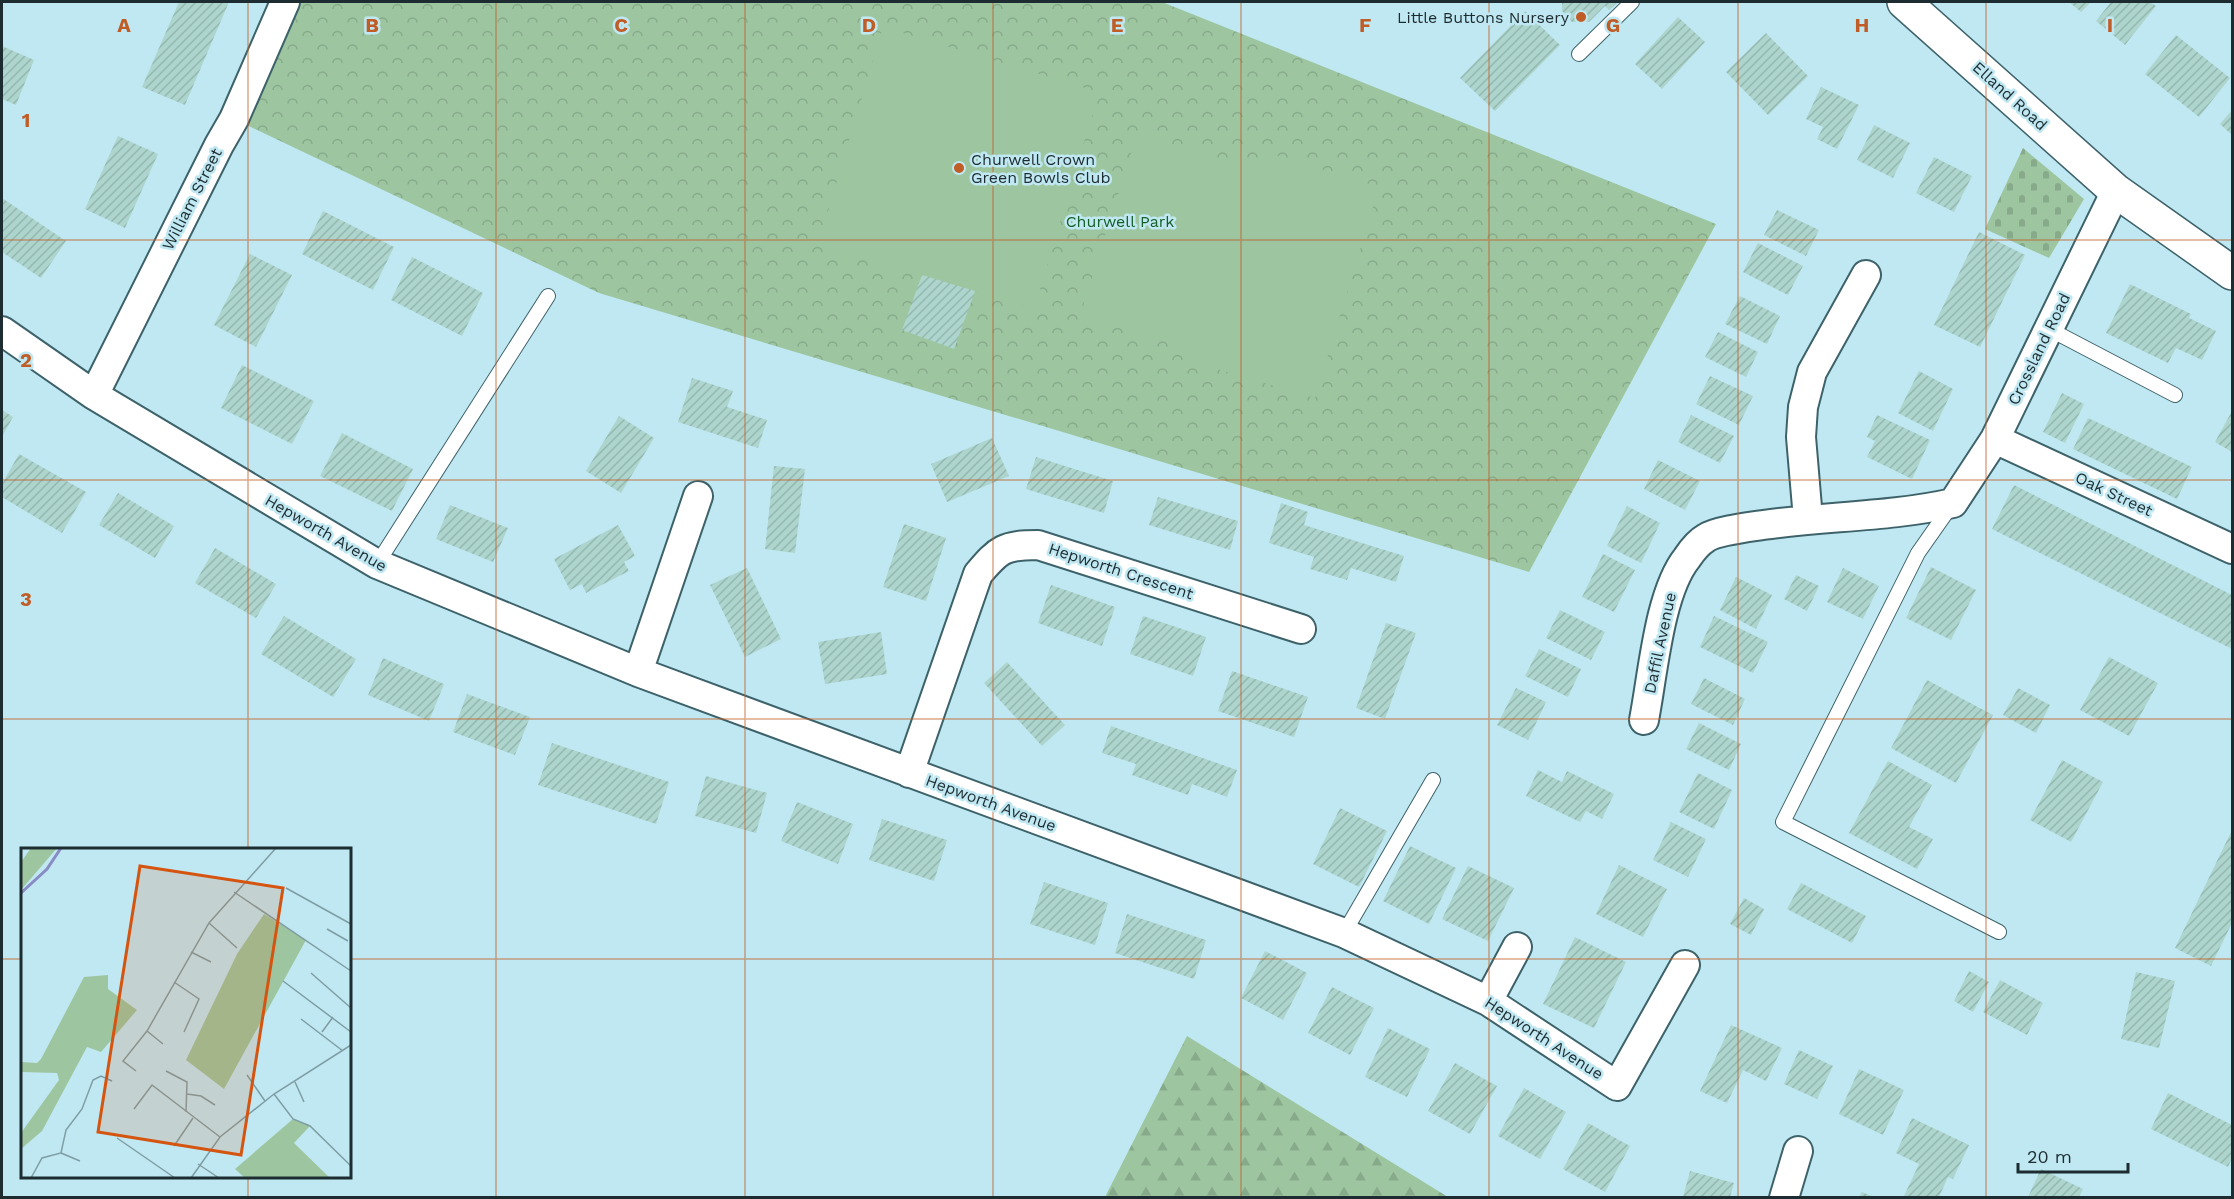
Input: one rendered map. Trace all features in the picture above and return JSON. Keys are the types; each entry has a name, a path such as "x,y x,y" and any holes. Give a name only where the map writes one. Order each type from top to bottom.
{"main road":[{"name":"Elland Road","path":"1904,2 2116,191 2232,273"}],"street":[{"name":"William Street","path":"94,395 234,119 285,2"},
{"name":"Crossland Road","path":"1953,503 1995,439 2116,191"},
{"path":"1808,519 1801,437 1803,407 1812,372 1866,275"},
{"name":"Hepworth Avenue","path":"2,331 94,395 376,564 638,672 1344,933 1488,1001 1617,1086 1685,965"},
{"name":"Oak Street","path":"1995,439 2232,549"},
{"path":"638,672 698,496"},
{"name":"Daffil Avenue","path":"1644,720 1661,622 1672,584 1686,558 1706,537 1744,528 1808,519 1916,511 1953,503"},
{"name":"Hepworth Crescent","path":"909,773 978,574 995,553 1015,545 1038,545 1301,629"},
{"path":"1488,1001 1517,947"},
{"path":"1784,1197 1798,1151"}],"lane":[{"path":"1579,54 1632,2"},
{"path":"376,564 548,296"},
{"path":"2049,328 2175,395"},
{"path":"1953,503 1918,553 1783,822 2000,932"},
{"path":"1344,933 1433,780"}],"green space":[{"name":"Churwell Park","path":"285,2 1162,2 1716,224 1529,572 599,293 234,119"},
{"name":"Churwell Crown Green Bowls Club","path":"883,27 1099,92 1034,309 818,245"},
{"path":"1137,134 1256,170 1262,151 1379,187 1315,398 1196,363 1199,352 1080,316"},
{"path":"2023,148 2084,199 2049,258 1985,229"},
{"path":"1187,1036 1448,1197 1105,1197"}],"building":[{"path":"179,2 229,2 185,105 142,87"},
{"name":"Little Buttons Nursery","path":"1562,2 1618,2 1609,10 1605,6 1589,22 1572,22 1562,11"},
{"path":"2069,2 2091,2 2081,12"},
{"path":"2111,2 2150,2 2156,6 2125,45 2096,21"},
{"path":"1525,11 1560,45 1495,111 1460,78"},
{"path":"1678,17 1705,42 1662,89 1635,64"},
{"path":"1766,33 1808,76 1768,115 1726,72"},
{"path":"2176,35 2230,78 2199,117 2145,74"},
{"path":"2,46 34,60 16,105 2,99"},
{"path":"1821,87 1859,105 1837,149 1817,139 1823,127 1806,119"},
{"path":"2232,110 2232,135 2220,124"},
{"path":"1874,125 1910,143 1893,178 1857,160"},
{"path":"118,136 158,154 125,228 85,209"},
{"path":"1934,157 1972,176 1954,212 1916,193"},
{"path":"2,198 66,241 41,278 2,252"},
{"path":"1777,210 1819,230 1806,256 1764,235"},
{"path":"323,211 394,247 373,290 302,254"},
{"path":"1979,232 2025,255 1980,347 1934,325"},
{"path":"1758,243 1803,266 1788,295 1743,272"},
{"path":"250,254 292,275 256,347 214,325"},
{"path":"412,257 483,293 462,336 391,300"},
{"path":"922,275 975,291 954,349 902,330"},
{"path":"2130,284 2191,314 2189,318 2216,331 2202,360 2176,348 2168,363 2106,333"},
{"path":"1740,296 1780,316 1767,344 1725,324"},
{"path":"1718,332 1758,352 1746,377 1705,357"},
{"path":"242,365 314,401 292,444 221,408"},
{"path":"1919,371 1953,389 1933,431 1898,413"},
{"path":"1710,376 1753,396 1739,425 1696,404"},
{"path":"692,378 733,391 727,407 767,420 758,448 678,422"},
{"path":"2062,393 2084,404 2065,443 2043,432"},
{"path":"2,410 13,417 2,437"},
{"path":"2232,411 2232,452 2215,442"},
{"path":"1691,415 1734,436 1720,463 1678,442"},
{"path":"1877,415 1930,440 1912,479 1867,457 1875,441 1867,437"},
{"path":"619,416 654,438 621,493 586,471"},
{"path":"2088,418 2192,467 2177,499 2073,449"},
{"path":"342,433 413,469 392,511 320,476"},
{"path":"992,438 1009,476 947,502 931,464"},
{"path":"19,454 86,492 62,533 2,497 2,484"},
{"path":"1036,457 1113,481 1104,513 1026,489"},
{"path":"1658,460 1700,481 1685,510 1644,489"},
{"path":"774,466 805,469 795,553 765,549"},
{"path":"2014,485 2232,595 2232,649 1992,529"},
{"path":"118,493 174,526 155,558 99,525"},
{"path":"1158,497 1238,521 1230,550 1149,525"},
{"path":"1281,503 1308,512 1304,525 1404,556 1396,582 1351,568 1347,580 1310,569 1314,557 1269,543"},
{"path":"450,505 508,528 493,562 436,539"},
{"path":"1627,506 1660,523 1641,563 1607,546"},
{"path":"904,524 946,538 926,601 883,587"},
{"path":"618,525 635,556 624,562 629,571 586,593 582,584 570,590 554,559"},
{"path":"215,548 276,584 256,618 195,583"},
{"path":"1603,554 1635,570 1614,612 1582,597"},
{"path":"1931,567 1976,590 1951,640 1906,618"},
{"path":"747,568 781,639 745,657 710,585"},
{"path":"1843,568 1879,586 1863,619 1827,602"},
{"path":"1796,575 1819,586 1807,611 1784,599"},
{"path":"1736,577 1772,595 1756,629 1720,610"},
{"path":"1051,585 1115,607 1102,646 1038,623"},
{"path":"1560,610 1605,632 1591,660 1546,638"},
{"path":"284,616 356,659 333,697 261,654"},
{"path":"1143,616 1206,637 1193,676 1130,654"},
{"path":"1714,616 1768,642 1753,673 1700,647"},
{"path":"1386,623 1416,633 1385,719 1356,708"},
{"path":"881,632 887,674 825,684 818,642"},
{"path":"1539,649 1581,669 1568,697 1525,676"},
{"path":"2109,657 2158,683 2129,736 2080,710"},
{"path":"383,658 444,684 429,721 368,695"},
{"path":"1007,662 1065,725 1042,746 984,683"},
{"path":"1232,671 1308,697 1294,737 1218,711"},
{"path":"1704,678 1745,699 1733,725 1691,704"},
{"path":"1927,680 1993,715 1956,783 1891,748"},
{"path":"1516,688 1546,702 1528,740 1497,725"},
{"path":"2018,688 2050,705 2036,733 2003,715"},
{"path":"467,694 530,717 515,755 453,732"},
{"path":"1699,723 1741,744 1729,770 1686,749"},
{"path":"1111,726 1237,770 1227,797 1192,784 1188,795 1132,775 1136,764 1102,753"},
{"path":"552,743 669,782 656,824 538,785"},
{"path":"2062,760 2103,782 2071,842 2030,820"},
{"path":"1888,761 1932,785 1909,827 1933,839 1917,869 1849,833"},
{"path":"1538,770 1562,782 1567,771 1614,794 1602,819 1586,811 1580,822 1526,796"},
{"path":"1698,773 1732,790 1714,829 1679,812"},
{"path":"706,776 767,793 756,833 695,816"},
{"path":"797,802 853,824 838,864 781,841"},
{"path":"1340,808 1387,831 1359,887 1313,864"},
{"path":"882,819 947,840 934,881 869,860"},
{"path":"1671,822 1706,839 1688,877 1653,860"},
{"path":"2232,830 2232,923 2211,966 2175,948"},
{"path":"1410,846 1456,868 1429,924 1383,901"},
{"path":"1619,865 1667,889 1643,937 1596,914"},
{"path":"1468,866 1514,888 1488,941 1442,919"},
{"path":"1044,882 1108,903 1095,945 1030,924"},
{"path":"1801,883 1866,916 1852,943 1787,909"},
{"path":"1744,898 1764,909 1751,935 1730,924"},
{"path":"1127,914 1206,940 1194,979 1115,953"},
{"path":"1575,937 1626,962 1594,1028 1543,1004"},
{"path":"1265,951 1307,973 1283,1020 1241,998"},
{"path":"1969,971 1989,982 1973,1012 1954,1001"},
{"path":"2136,972 2175,981 2159,1048 2121,1039"},
{"path":"2000,980 2043,1003 2027,1035 1983,1012"},
{"path":"1332,987 1374,1008 1350,1055 1308,1033"},
{"path":"1731,1025 1782,1048 1766,1081 1743,1070 1727,1103 1700,1091"},
{"path":"1388,1028 1430,1049 1407,1097 1365,1077"},
{"path":"1799,1050 1833,1066 1817,1099 1784,1084"},
{"path":"1455,1063 1497,1086 1470,1134 1428,1111"},
{"path":"1859,1069 1904,1090 1883,1135 1839,1114"},
{"path":"1524,1088 1566,1112 1540,1159 1498,1136"},
{"path":"2168,1093 2232,1125 2232,1158 2228,1167 2151,1129"},
{"path":"1912,1118 1969,1145 1953,1179 1948,1177 1939,1197 1904,1196 1919,1164 1896,1153"},
{"path":"1588,1123 1630,1146 1605,1192 1563,1169"},
{"path":"2041,1169 2083,1189 2079,1197 2028,1197"},
{"path":"1690,1171 1734,1183 1730,1197 1683,1197"},
{"path":"1862,1192 1874,1197 1859,1197"}],"place":[{"name":"Little Buttons Nursery","path":"1581,17"},
{"name":"Churwell Crown Green Bowls Club","path":"959,168"}]}
